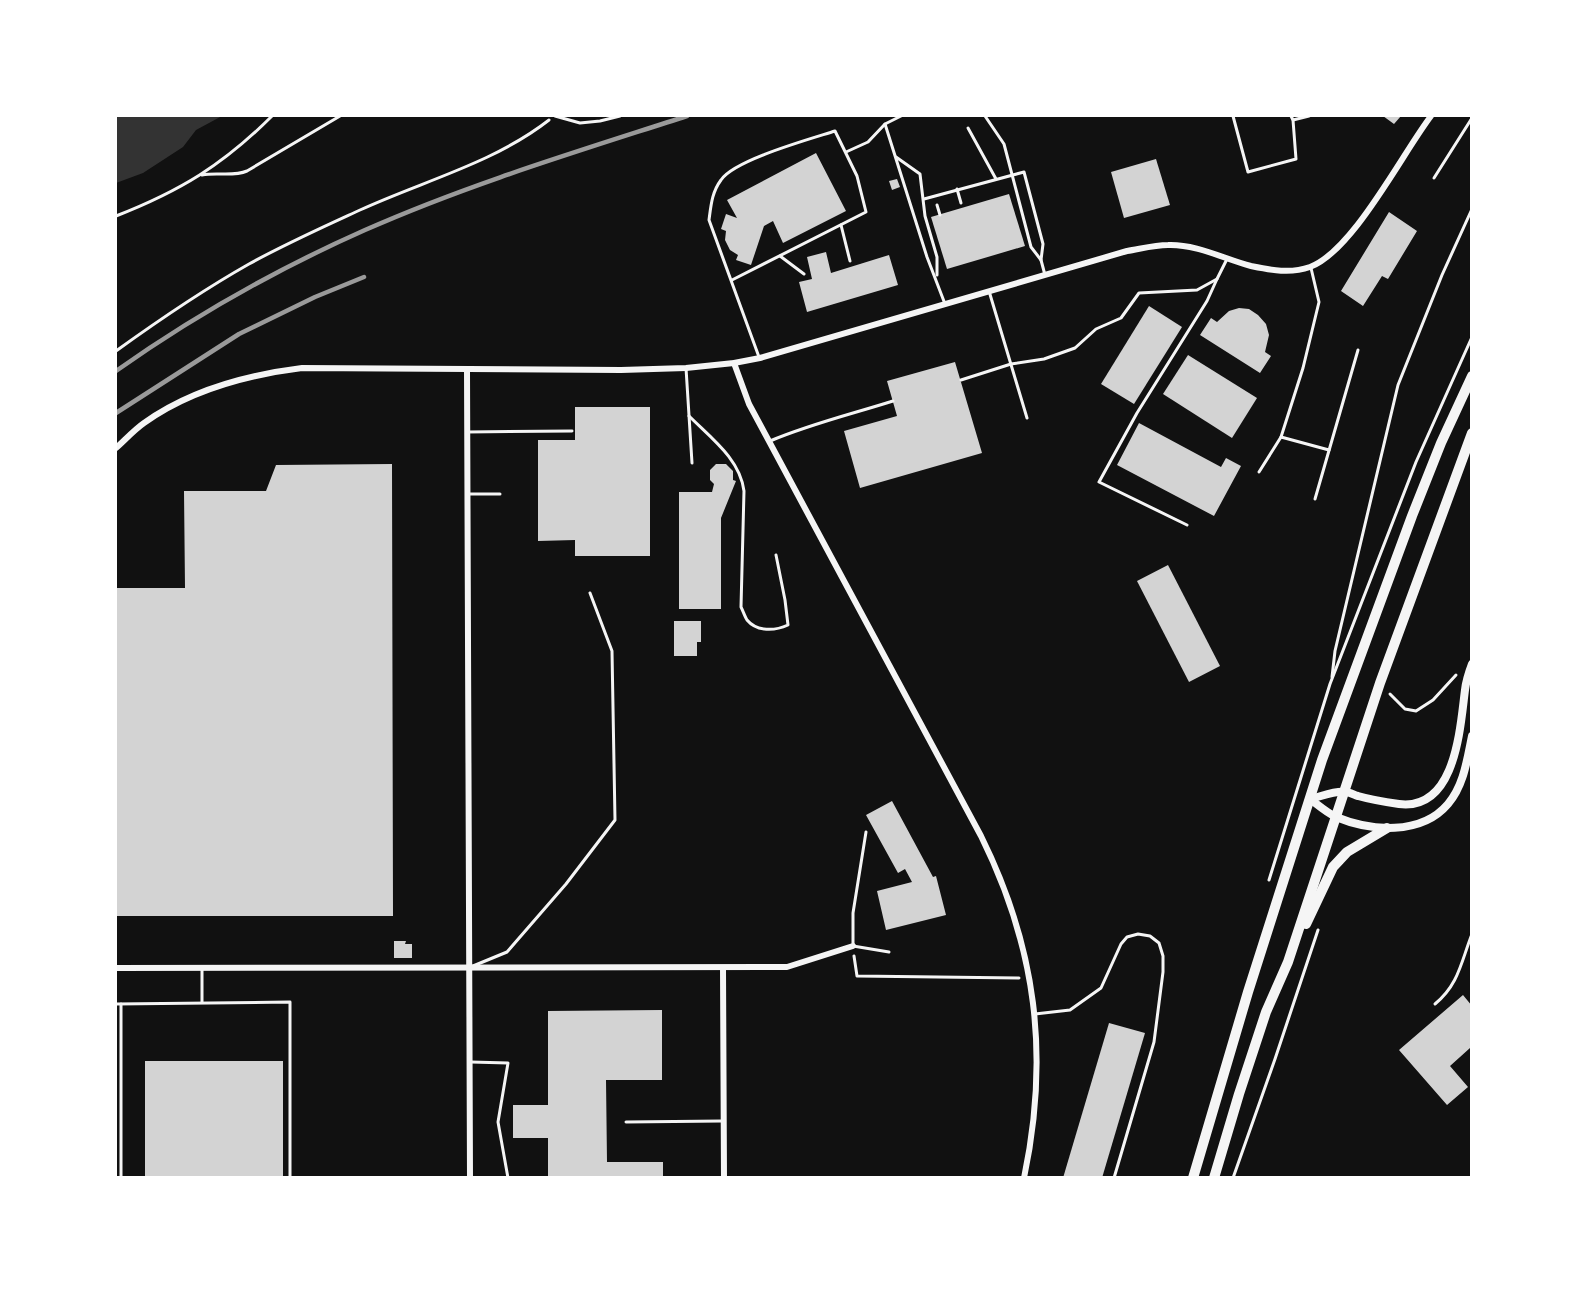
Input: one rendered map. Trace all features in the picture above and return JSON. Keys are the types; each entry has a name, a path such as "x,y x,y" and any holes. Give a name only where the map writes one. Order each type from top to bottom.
{"main road":[{"path":"1193,1178 1248,992 1329,740 1412,516 1441,443 1472,376"},
{"path":"1288,962 1380,683 1472,433"},
{"path":"1214,1178 1266,1012 1333,867 1347,852 1387,828"}],"street":[{"path":"116,448 144,423 210,388 245,377 302,368 686,368 760,358 1127,251 1168,245 1203,250 1248,265 1282,272 1310,267 1334,252 1360,221 1431,116"},
{"path":"734,363 748,404 991,856 1013,910 1030,978 1035,1014 1036,1101 1024,1178"},
{"path":"467,369 470,1178"},
{"path":"1310,799 1344,791 1378,801 1407,805 1426,799 1436,791 1450,769 1462,721 1465,688 1472,664"},
{"path":"1310,799 1335,816 1364,825 1387,828 1415,825 1431,818 1448,804 1456,792 1466,768 1472,736"},
{"path":"116,968 787,967 853,946"},
{"path":"723,968 724,1178"}],"lane":[{"path":"555,116 580,123 620,116"},
{"path":"846,152 868,141 885,124 900,116"},
{"path":"985,116 1004,144 1031,247 1041,260"},
{"path":"1233,116 1248,172 1296,159 1291,116"},
{"path":"1293,120 1309,116"},
{"path":"1434,178 1472,118"},
{"path":"885,124 927,257 945,304"},
{"path":"968,128 996,179"},
{"path":"732,280 866,212 857,176 835,131 750,159 722,178 712,198 709,220 760,358"},
{"path":"896,158 920,174 925,216 937,257 936,277"},
{"path":"924,199 1024,172 1043,244 1041,260 1045,275"},
{"path":"957,189 962,203"},
{"path":"841,225 850,261"},
{"path":"780,256 804,274"},
{"path":"1187,525 1099,482 1137,413 1207,301 1228,258"},
{"path":"1259,472 1281,437 1304,368 1319,302 1310,267"},
{"path":"961,380 1011,364 1044,359 1075,348 1096,329 1121,318 1139,293 1197,290 1217,279"},
{"path":"989,291 1027,418"},
{"path":"1315,499 1358,351"},
{"path":"686,368 692,463"},
{"path":"769,442 791,432 893,401"},
{"path":"689,416 731,458 742,478 744,491 741,607 747,620 760,628 778,629 788,624 776,555"},
{"path":"467,432 572,431"},
{"path":"1281,437 1329,451"},
{"path":"467,494 500,494"},
{"path":"469,968 507,952 566,884 615,820 612,651 590,593"},
{"path":"866,832 853,913 853,946 889,952"},
{"path":"1035,1014 1070,1010 1101,988 1121,944 1127,937 1138,934 1150,936 1159,944 1163,956 1163,972 1154,1042 1114,1178"},
{"path":"1435,1004 1455,983 1472,934"},
{"path":"202,968 202,1003"},
{"path":"116,1004 290,1002 290,1178"},
{"path":"121,1004 121,1178"},
{"path":"470,1062 508,1063 498,1122 507,1178"},
{"path":"626,1122 724,1121"}],"path":[{"path":"116,216 156,200 201,176 252,136 272,116"},
{"path":"201,176 212,173 237,175 247,171 340,116"},
{"path":"116,351 166,315 250,264 362,210 481,159 521,139 555,116"},
{"path":"1330,684 1335,651 1398,385 1442,275 1472,209"},
{"path":"1287,818 1330,684 1416,462 1472,337"},
{"path":"1380,683 1405,709 1416,711 1433,700 1458,673"},
{"path":"1233,1178 1319,927"},
{"path":"853,946 857,976 1030,978"}],"shaded area":[{"path":"116,116 222,116 196,130 183,147 143,173 116,183"}],"building":[{"path":"1383,116 1401,116 1394,124"},
{"path":"816,153 846,211 783,243 773,221 764,226 751,265 736,260 738,255 730,250 725,240 726,231 721,229 726,214 737,218 727,200"},
{"path":"1156,159 1170,205 1124,218 1111,172"},
{"path":"897,179 900,187 892,190 889,181"},
{"path":"1009,194 1025,246 947,269 931,217"},
{"path":"1389,212 1417,231 1388,279 1382,276 1363,306 1341,291"},
{"path":"826,252 831,273 889,255 898,285 807,312 799,282 812,279 807,257"},
{"path":"1149,306 1182,327 1134,404 1101,384"},
{"path":"1239,308 1249,309 1266,324 1269,335 1265,352 1271,356 1260,373 1200,335 1211,318 1217,322 1229,311"},
{"path":"1188,355 1257,398 1232,438 1163,394"},
{"path":"955,362 982,453 860,488 844,431 897,416 887,381"},
{"path":"575,407 650,407 650,556 575,556 575,540 538,541 538,440 575,440"},
{"path":"1139,423 1221,467 1226,458 1241,466 1214,516 1117,465"},
{"path":"392,464 393,916 116,916 116,588 185,588 184,491 266,491 276,465"},
{"path":"716,464 726,464 733,471 733,480 736,481 721,518 721,609 679,609 679,492 712,492 714,484 710,480 710,470"},
{"path":"1168,565 1220,666 1189,682 1137,581"},
{"path":"674,621 701,621 701,642 697,642 697,656 674,656"},
{"path":"892,801 933,877 936,876 946,915 886,930 877,891 912,882 905,869 898,873 866,815"},
{"path":"394,941 406,941 405,944 412,944 412,958 394,958"},
{"path":"1463,995 1472,1006 1472,1050 1470,1048 1450,1066 1468,1087 1447,1105 1399,1050"},
{"path":"662,1010 662,1080 606,1080 607,1162 663,1162 663,1178 548,1178 548,1138 513,1138 513,1105 548,1105 548,1011"},
{"path":"1109,1023 1145,1033 1102,1178 1063,1178"},
{"path":"145,1061 283,1061 283,1178 145,1178"}],"railway":[{"path":"116,371 175,331 237,294 365,230 484,183 687,116"},
{"path":"116,413 239,334 315,297 364,277"}]}
